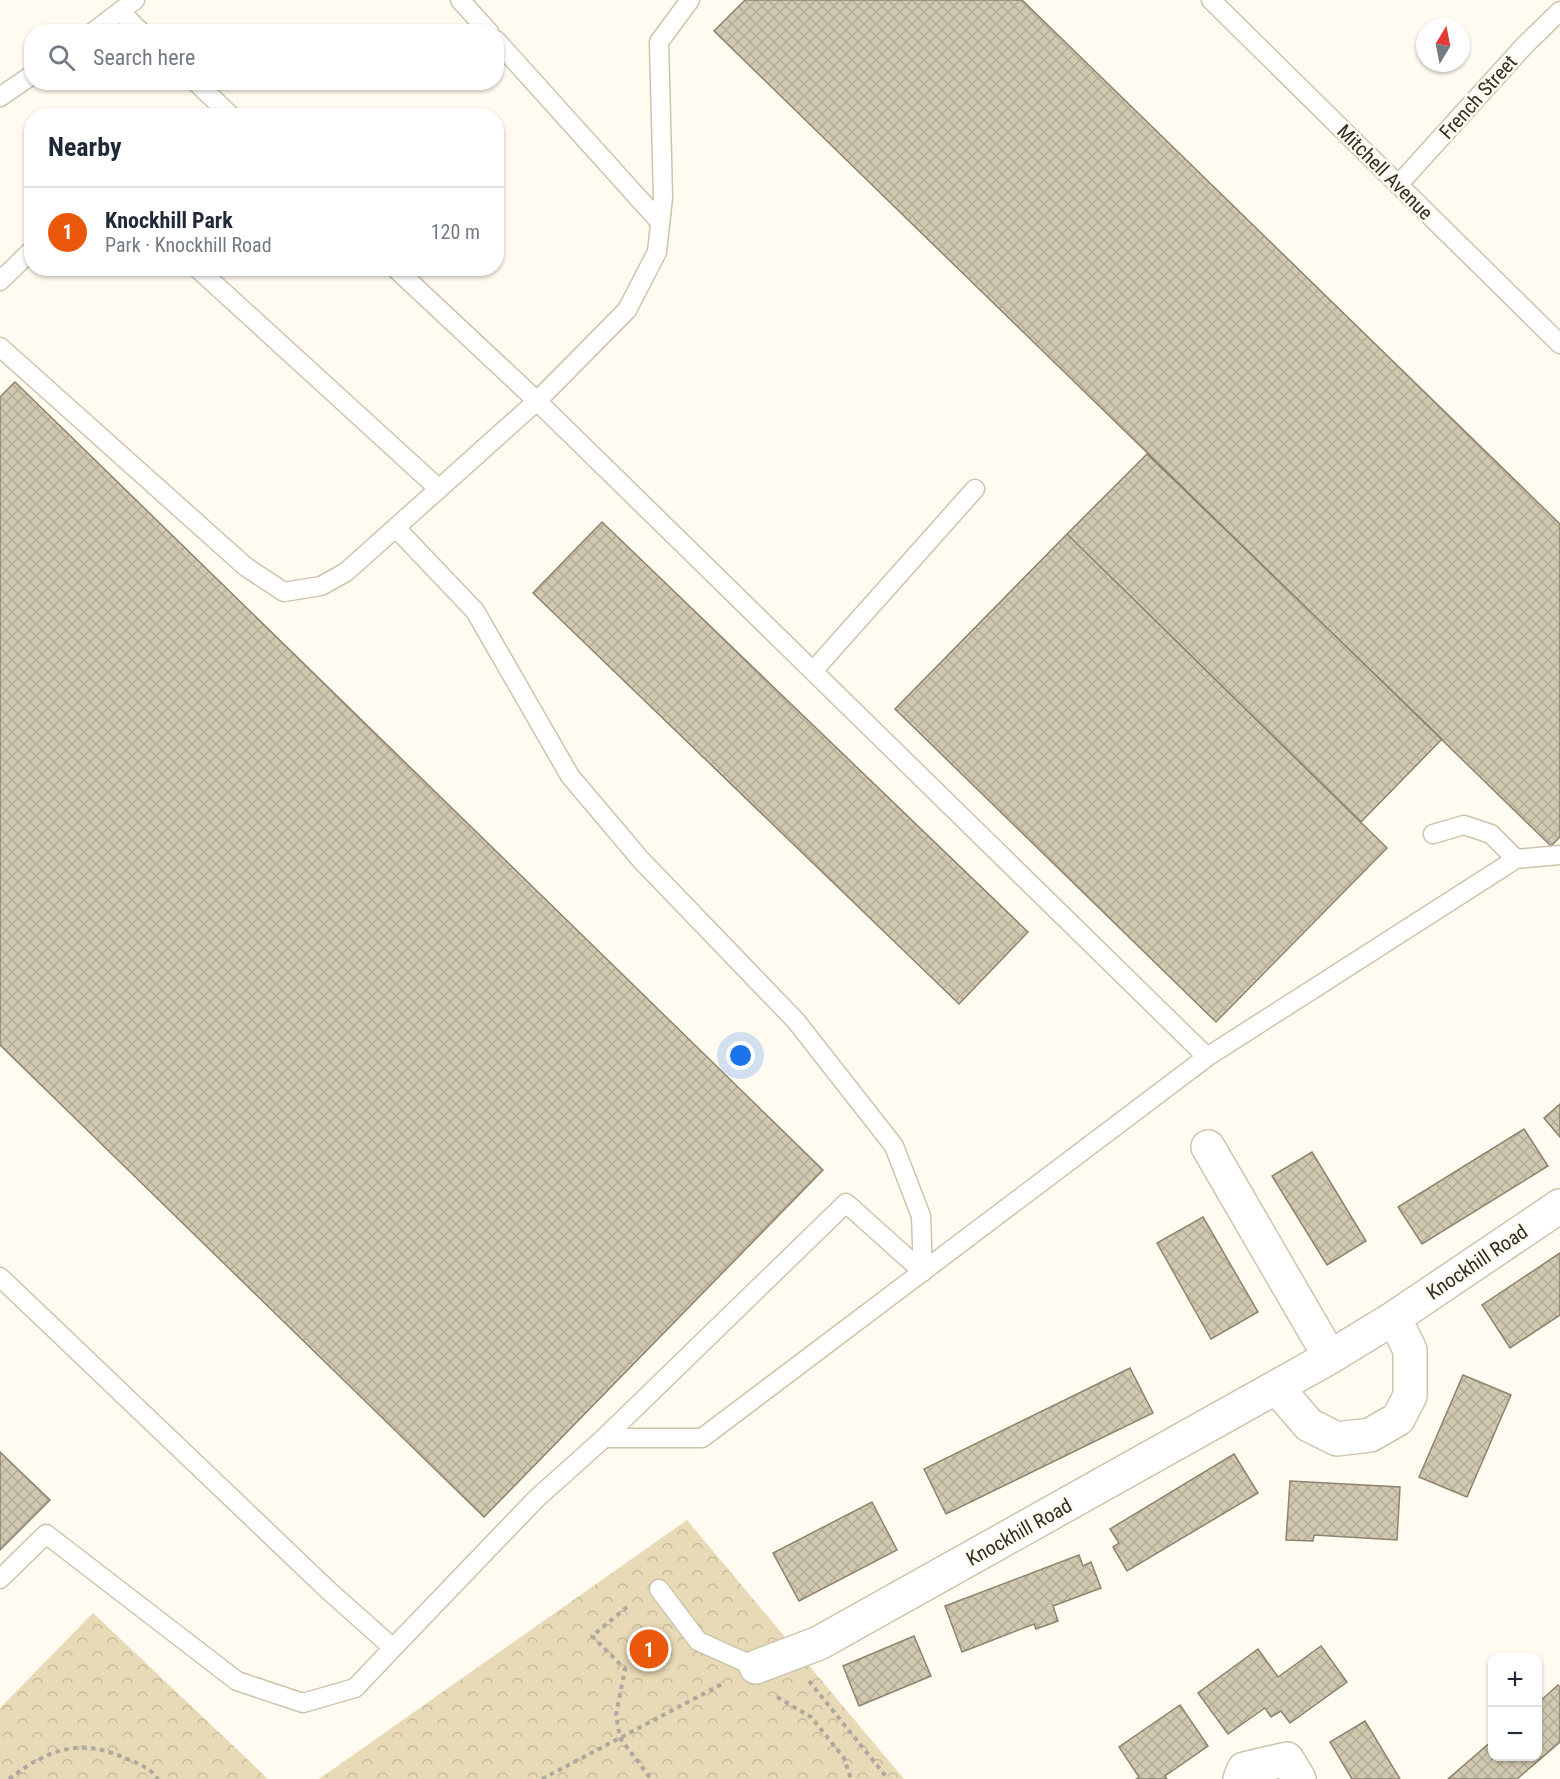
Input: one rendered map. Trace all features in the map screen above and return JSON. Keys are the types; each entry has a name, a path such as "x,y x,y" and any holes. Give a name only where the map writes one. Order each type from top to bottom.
{"street":[{"path":"1208,1147 1330,1357"},
{"name":"Knockhill Road","path":"756,1667 819,1643 1277,1388 1394,1318 1560,1206"},
{"path":"1277,1388 1308,1425 1337,1439 1370,1435 1398,1419 1410,1396 1410,1350 1394,1318"},
{"path":"1240,1779 1244,1770 1287,1759 1299,1779"}],"lane":[{"path":"104,24 135,0"},
{"path":"460,0 482,24"},
{"path":"0,347 246,567 284,592 321,586 346,572 537,401 627,310 657,252 663,197 659,42 690,0"},
{"name":"Mitchell Avenue","path":"1211,0 1560,344"},
{"name":"French Street","path":"1398,185 1524,46 1560,11"},
{"path":"121,12 133,24"},
{"path":"504,49 660,222"},
{"path":"0,97 24,80"},
{"path":"204,90 223,108"},
{"path":"0,281 24,258"},
{"path":"206,276 439,489"},
{"path":"404,276 537,401 1207,1057"},
{"path":"813,672 975,489"},
{"path":"396,528 475,611 570,776 641,860 796,1021 894,1146 921,1216 923,1272"},
{"path":"1433,834 1464,825 1491,834 1516,859"},
{"path":"604,1438 702,1438 1207,1057 1516,859 1560,855"},
{"path":"0,1579 46,1534 237,1681 303,1702 355,1688 537,1499 604,1438 846,1203 923,1272"},
{"path":"0,1277 328,1590 393,1648"},
{"path":"659,1589 698,1641 756,1667"}],"path":[{"path":"627,1606 592,1636 625,1669 616,1715 620,1738 651,1779"},
{"path":"788,1655 888,1779"},
{"path":"542,1779 756,1667 768,1691 811,1717 844,1758 851,1779"},
{"path":"9,1779 32,1762 58,1751 88,1748 111,1751 150,1769 158,1779"}],"green space":[{"path":"687,1520 904,1779 319,1779"},
{"path":"93,1613 268,1779 0,1779 0,1708"}],"building":[{"path":"745,0 1022,0 1560,524 1560,837 1551,846 714,31"},
{"path":"15,382 823,1170 484,1517 0,1045 0,397"},
{"path":"1147,454 1442,739 1361,822 1067,534"},
{"path":"602,522 1028,932 959,1004 533,593"},
{"path":"1067,534 1387,848 1216,1022 895,709"},
{"path":"1560,1104 1560,1137 1544,1118"},
{"path":"1524,1129 1548,1166 1422,1244 1398,1207"},
{"path":"1312,1152 1366,1241 1327,1265 1272,1176"},
{"path":"1203,1217 1258,1312 1211,1339 1157,1243"},
{"path":"1560,1253 1560,1315 1510,1348 1482,1305"},
{"path":"1130,1368 1153,1413 946,1514 924,1469"},
{"path":"1463,1375 1511,1395 1467,1497 1419,1477"},
{"path":"0,1452 50,1500 0,1550"},
{"path":"1234,1454 1258,1493 1127,1571 1113,1547 1119,1543 1110,1529"},
{"path":"1290,1481 1400,1487 1397,1540 1314,1535 1313,1541 1286,1540"},
{"path":"872,1502 897,1550 799,1601 773,1553"},
{"path":"1079,1555 1083,1566 1091,1562 1101,1588 1053,1606 1058,1621 1036,1629 1034,1624 962,1652 945,1606"},
{"path":"914,1636 931,1676 859,1706 843,1666"},
{"path":"1321,1646 1347,1682 1290,1723 1281,1711 1271,1717 1265,1708 1228,1734 1198,1693 1258,1649 1278,1677"},
{"path":"1558,1685 1560,1687 1560,1742 1542,1757 1542,1707 1542,1699"},
{"path":"1180,1705 1208,1746 1165,1776 1167,1779 1136,1779 1139,1777 1119,1747"},
{"path":"1365,1721 1400,1779 1352,1779 1330,1742"},
{"path":"1488,1744 1488,1761 1538,1761 1517,1779 1448,1779"}],"place":[{"name":"Knockhill Park","path":"649,1649"}]}
